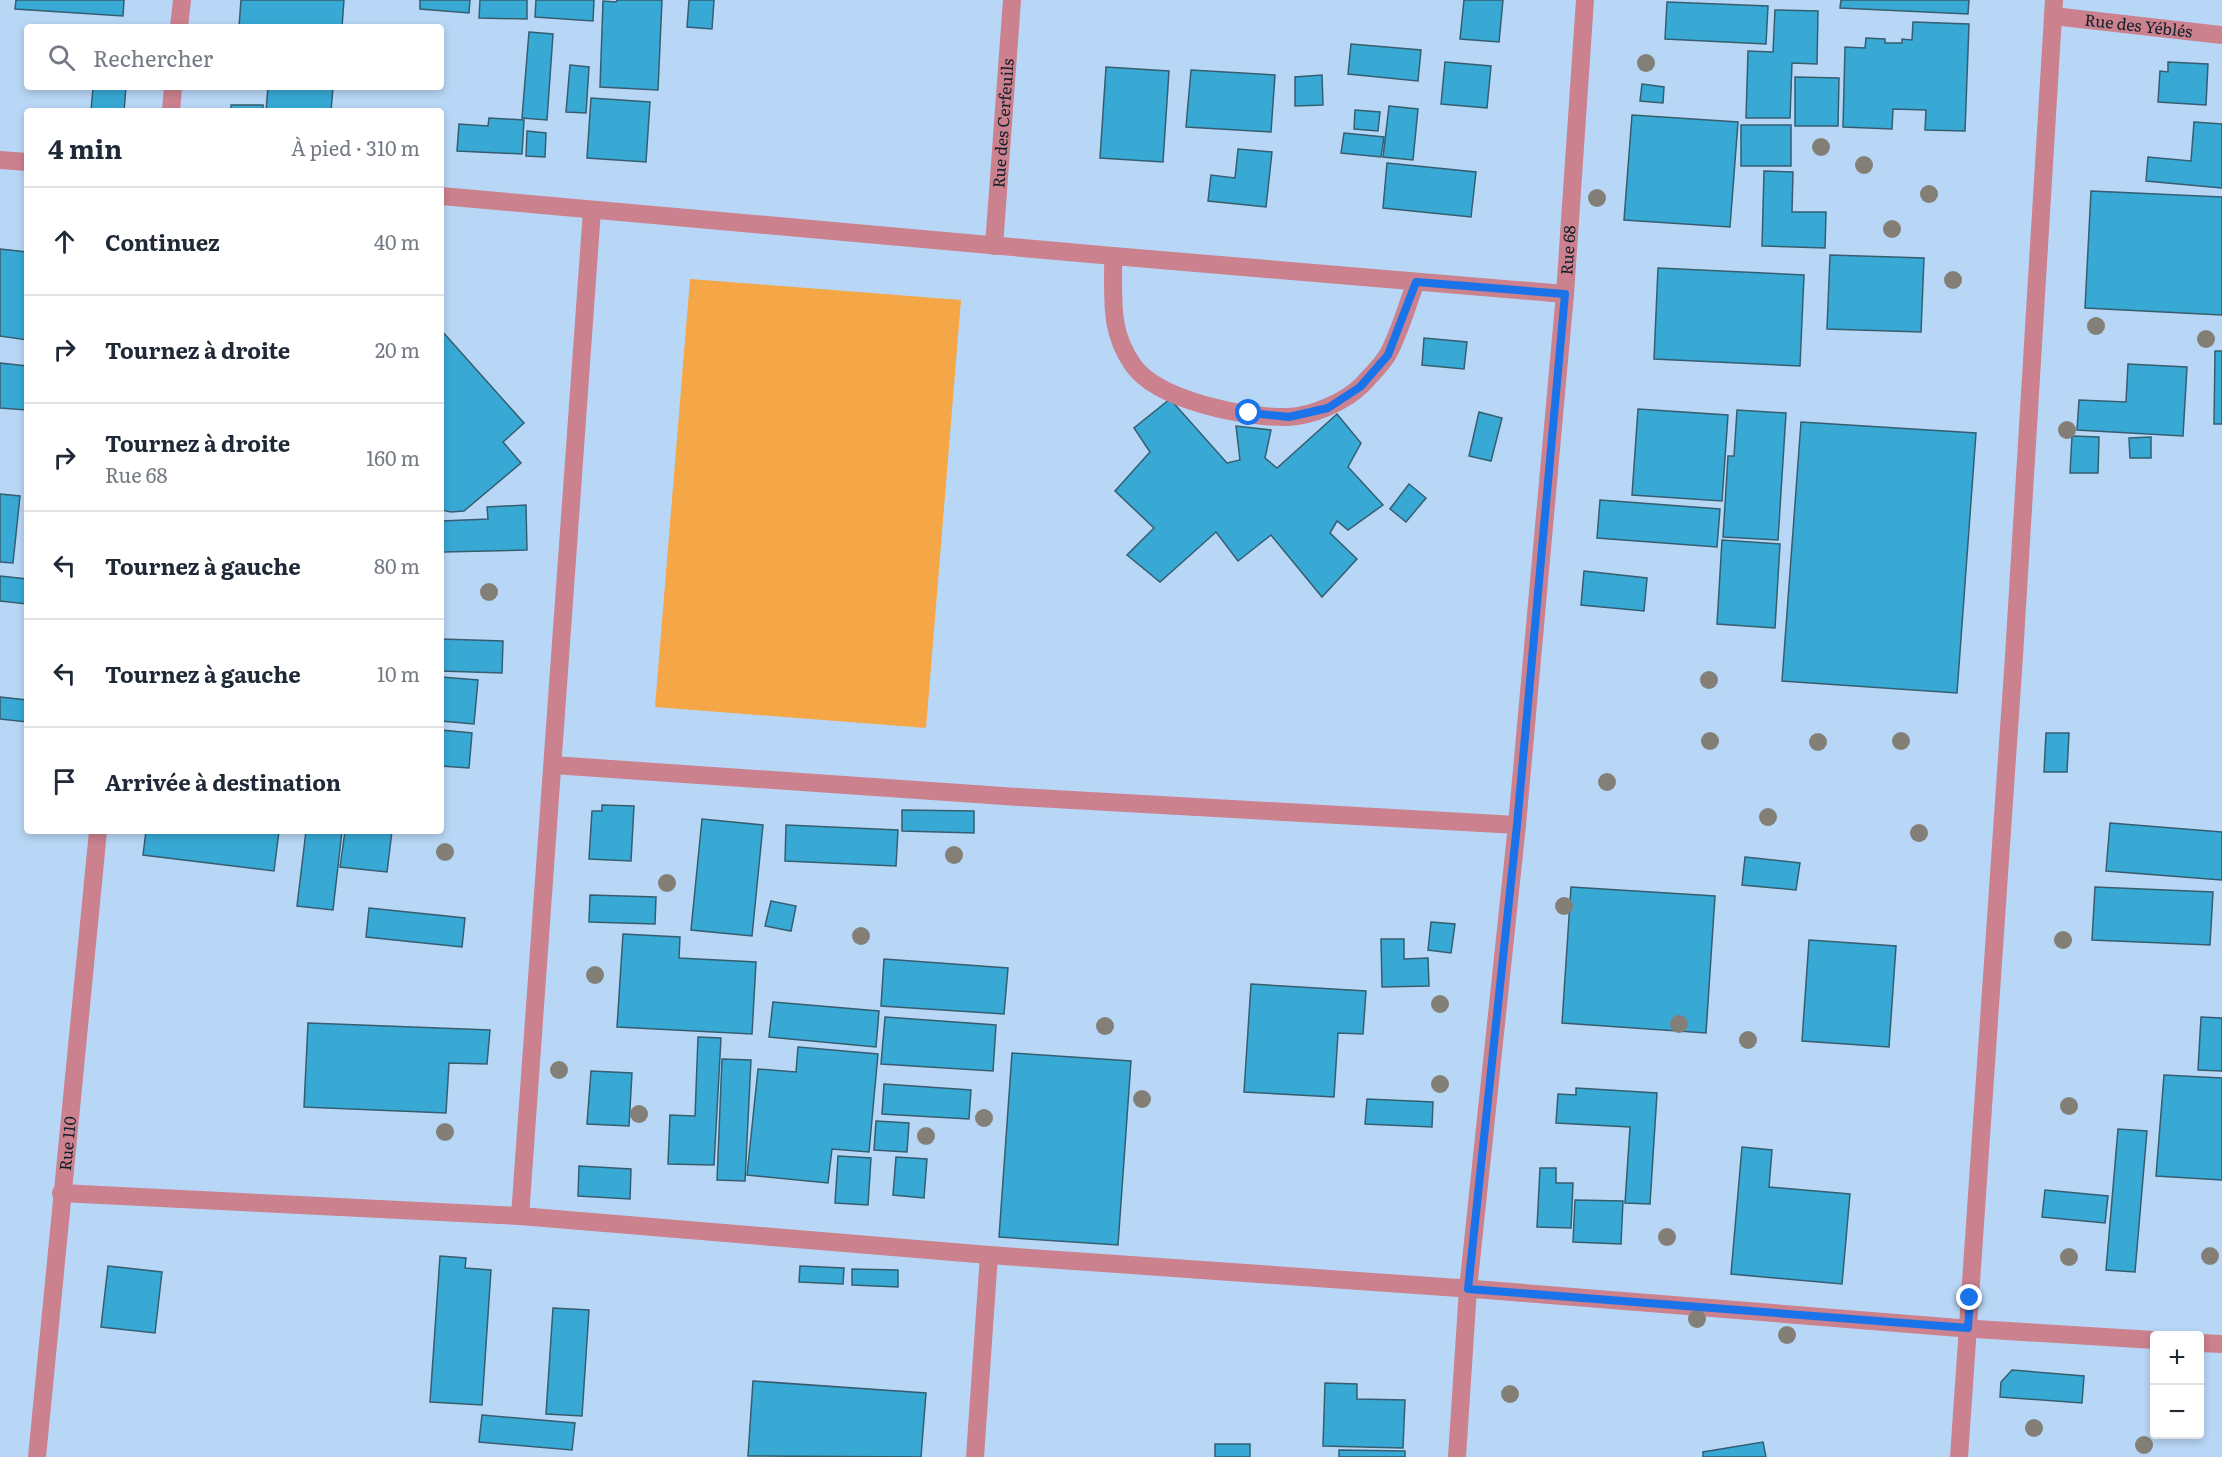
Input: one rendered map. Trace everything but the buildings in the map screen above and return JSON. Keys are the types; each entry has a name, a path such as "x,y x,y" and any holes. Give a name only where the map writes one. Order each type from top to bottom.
{"street":[{"path":"179,24 182,0"},
{"name":"Rue des Cerfeuils","path":"994,246 1012,0"},
{"name":"Rue 68","path":"1457,1457 1468,1289 1517,825 1565,294 1585,0"},
{"path":"1959,1457 2014,656 2054,8"},
{"name":"Rue des Yéblés","path":"2054,8 2222,35"},
{"path":"171,108 173,90"},
{"path":"0,160 24,162"},
{"path":"444,196 1565,294"},
{"path":"520,1216 592,210"},
{"path":"1113,256 1114,327 1124,351 1144,378 1158,388 1192,402 1249,413 1289,417 1328,408 1360,387 1388,355 1416,282"},
{"path":"553,765 1019,797 1517,825"},
{"name":"Rue 110","path":"37,1457 98,834"},
{"path":"61,1193 520,1216 989,1255 2150,1340"},
{"path":"975,1457 989,1255"},
{"path":"2204,1343 2222,1344"}],"shaded area":[{"path":"690,279 961,300 926,728 655,707"}],"route":[{"path":"1249,413 1289,417 1328,408 1360,387 1388,355 1416,282 1565,294 1517,825 1468,1289 1968,1328 1970,1298"}]}
